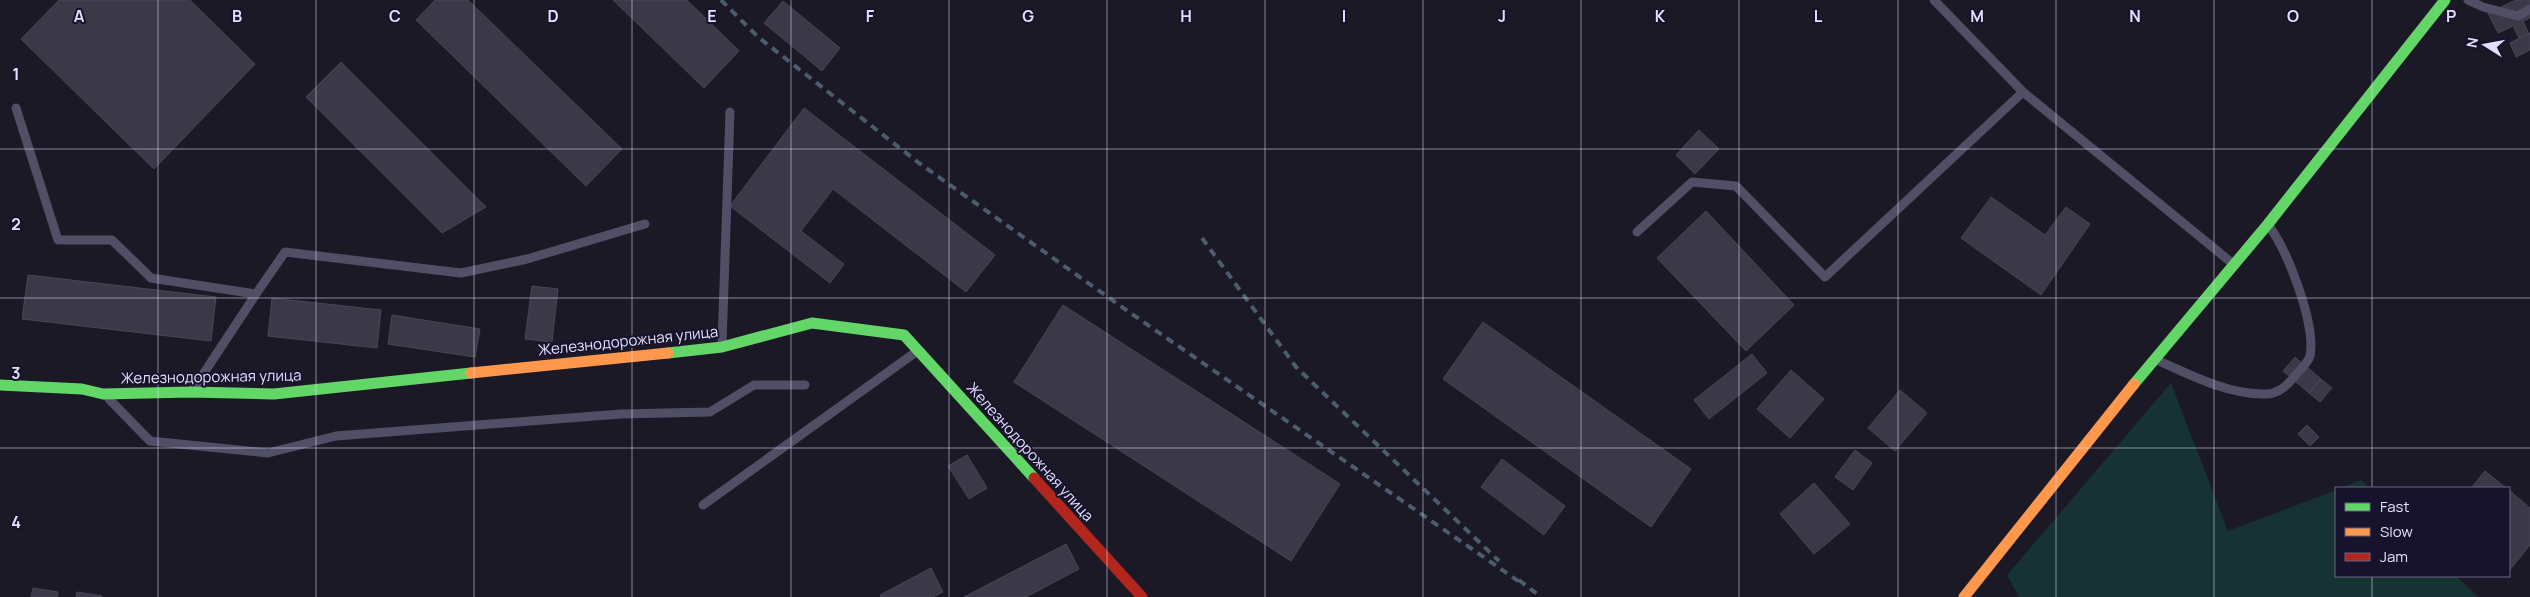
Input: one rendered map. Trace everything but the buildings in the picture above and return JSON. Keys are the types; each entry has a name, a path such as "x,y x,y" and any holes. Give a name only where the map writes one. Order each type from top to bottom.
{"street":[{"path":"1964,597 2154,359 2268,224 2445,0"},
{"name":"Железнодорожная улица","path":"0,385 82,389 103,394 191,392 274,394 722,347 812,324 904,335 1142,597"}],"lane":[{"path":"1934,0 2023,92 2234,265"},
{"path":"2468,0 2483,7 2518,16 2530,9"},
{"path":"1637,232 1692,182 1736,186 1825,277 2023,92"},
{"path":"16,108 58,240 112,240 151,278 256,294"},
{"path":"722,347 730,112"},
{"path":"191,392 285,252 461,273 527,259 645,224"},
{"path":"2154,359 2213,384 2245,392 2268,395 2285,388 2309,358 2311,339 2300,292 2281,243 2268,224"},
{"path":"704,505 918,350"},
{"path":"103,394 150,441 268,453 336,436 621,414 710,412 754,386 805,385"}],"green space":[{"path":"2171,383 2228,531 2335,490 2335,577 2457,577 2478,597 2019,597 2007,575"},
{"path":"2361,480 2368,487 2343,487"}],"railway":[{"path":"721,0 758,37 919,163 1129,312 1524,585"},
{"path":"1202,238 1296,367 1499,561"},
{"path":"1519,580 1541,597"}],"traffic: fast":[{"path":"2134,384 2268,224 2445,0"},
{"path":"668,353 722,347 812,323 904,335 1034,478"},
{"path":"0,385 82,389 103,394 191,392 274,394 471,373"}],"traffic: slow":[{"path":"471,373 668,353"},
{"path":"1964,597 2134,384"}],"traffic: jam":[{"path":"1034,478 1142,597"}]}
